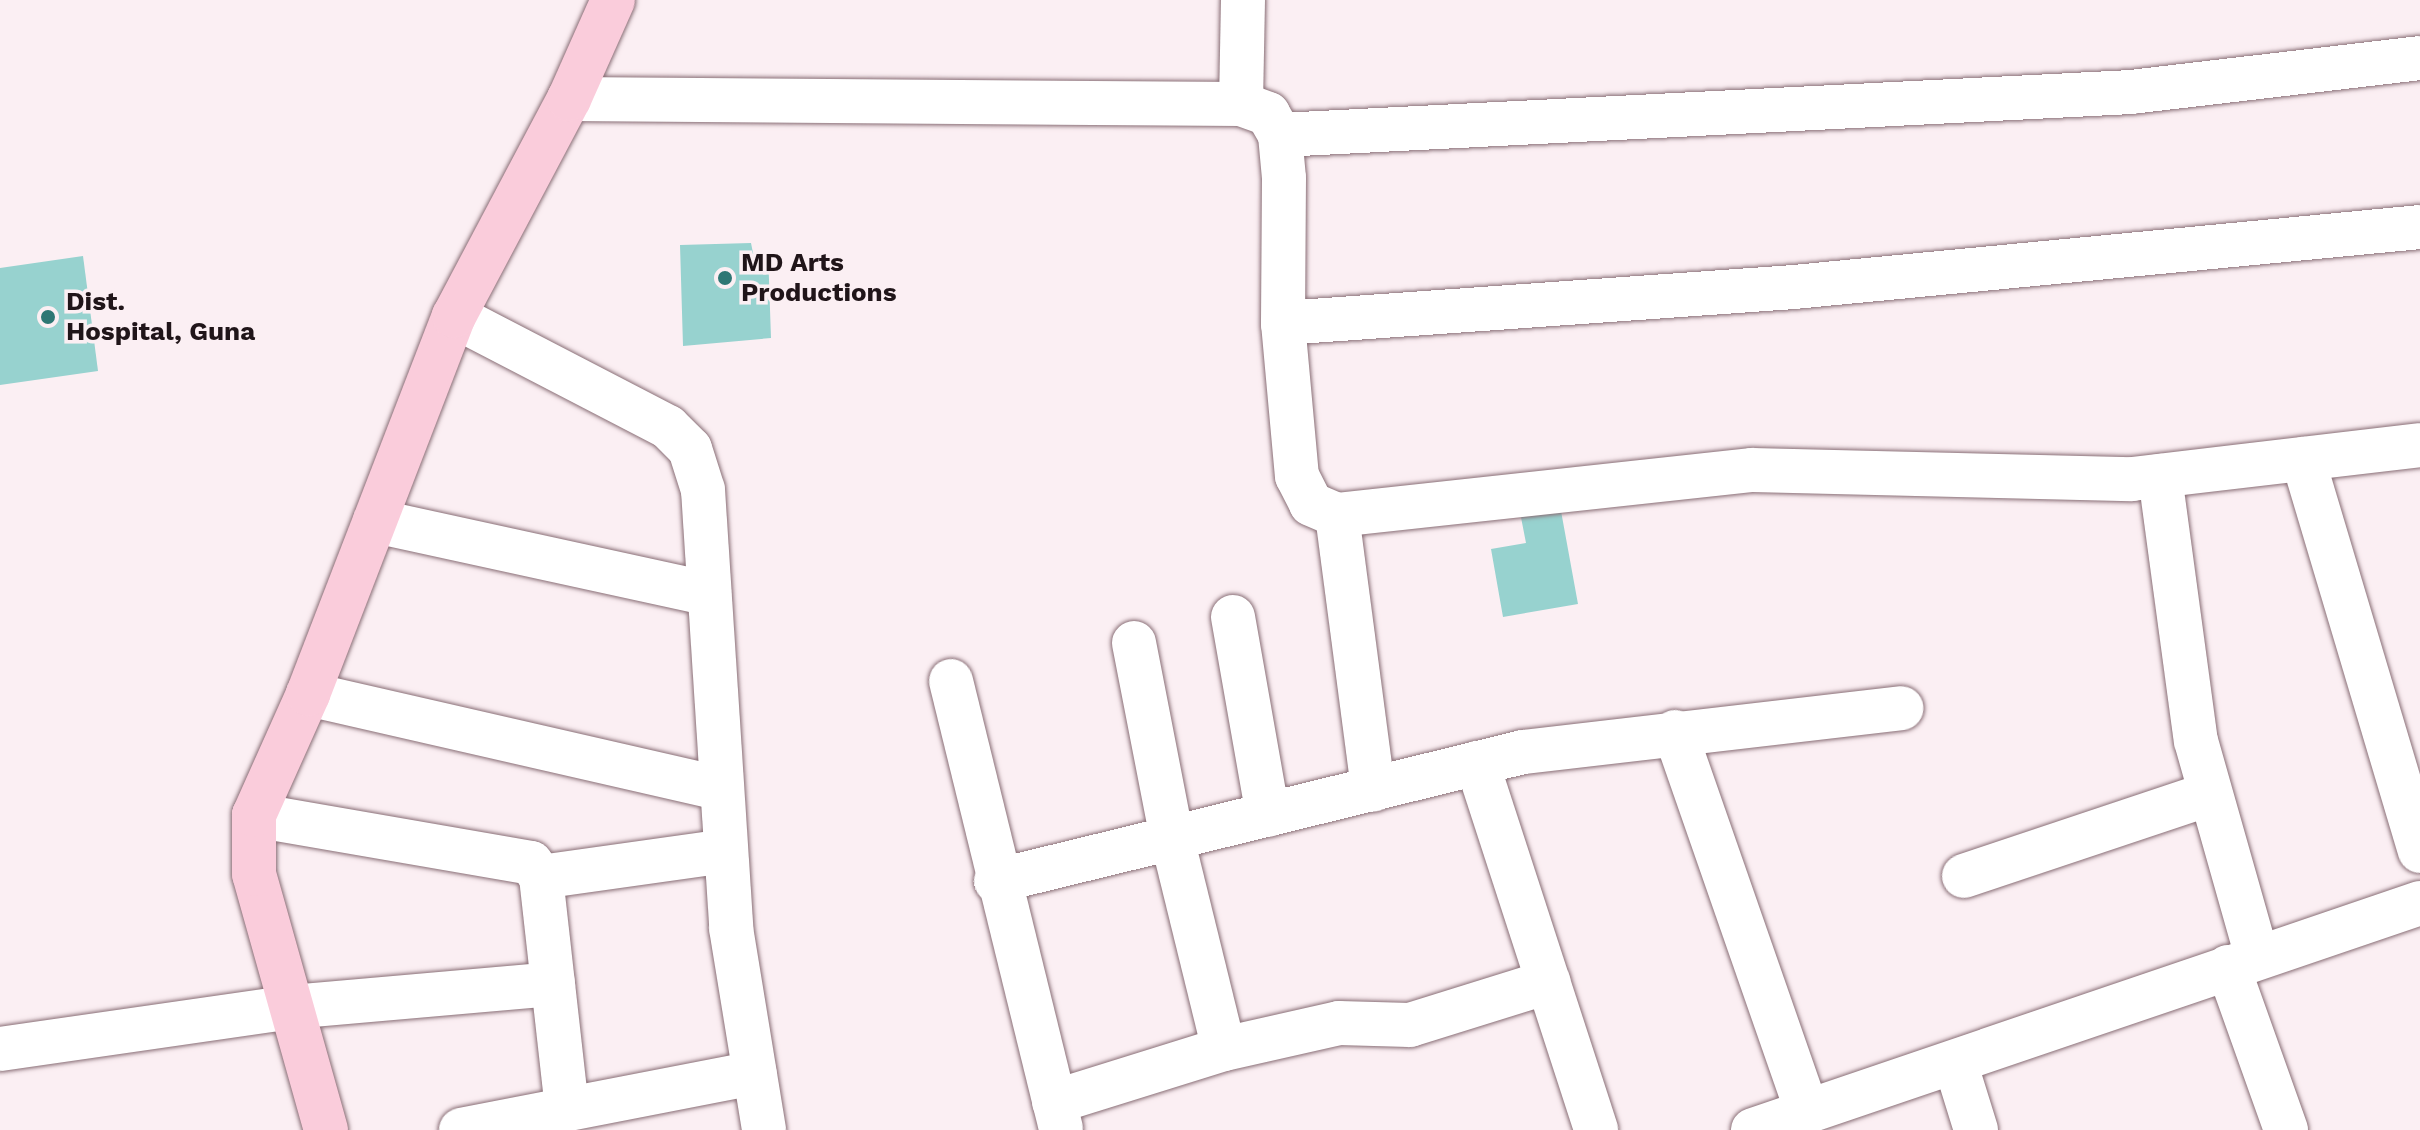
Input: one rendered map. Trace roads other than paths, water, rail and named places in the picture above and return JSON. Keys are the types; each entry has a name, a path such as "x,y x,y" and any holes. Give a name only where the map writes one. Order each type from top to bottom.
{"main road":[{"path":"326,1130 254,874 254,815 308,694 454,316 569,99 613,0"}],"street":[{"path":"1241,104 1243,0"},
{"path":"1280,135 2131,92 2420,58"},
{"path":"569,99 1241,104 1268,114 1280,135 1283,323 1297,476 1311,504 1337,515 1752,470 2064,480 2160,476 2420,445"},
{"path":"1283,323 1794,287 2420,227"},
{"path":"454,316 668,427 690,449 703,490 719,788 731,928 764,1130"},
{"path":"2303,459 2420,851"},
{"path":"2160,476 2196,741 2243,962 2286,1130"},
{"path":"1337,515 1373,790"},
{"path":"375,521 709,594"},
{"path":"1233,617 1268,815"},
{"path":"1134,643 1172,838 1224,1049"},
{"path":"951,681 996,881 1057,1116 1224,1049 1339,1023 1420,1023 1548,982"},
{"path":"308,694 719,788"},
{"path":"996,881 1477,763 1675,732 1901,708"},
{"path":"1675,732 1807,1112"},
{"path":"1477,763 1596,1130"},
{"path":"1964,876 2209,794"},
{"path":"254,815 531,863 541,877 567,1109"},
{"path":"541,877 725,851"},
{"path":"1753,1130 2420,903"},
{"path":"0,1049 291,1007 553,984"},
{"path":"1955,1062 1976,1130"},
{"path":"461,1130 755,1073"}],"place":[{"name":"MD Arts Productions","path":"725,278"},
{"name":"Dist. Hospital, Guna","path":"48,317"}]}
